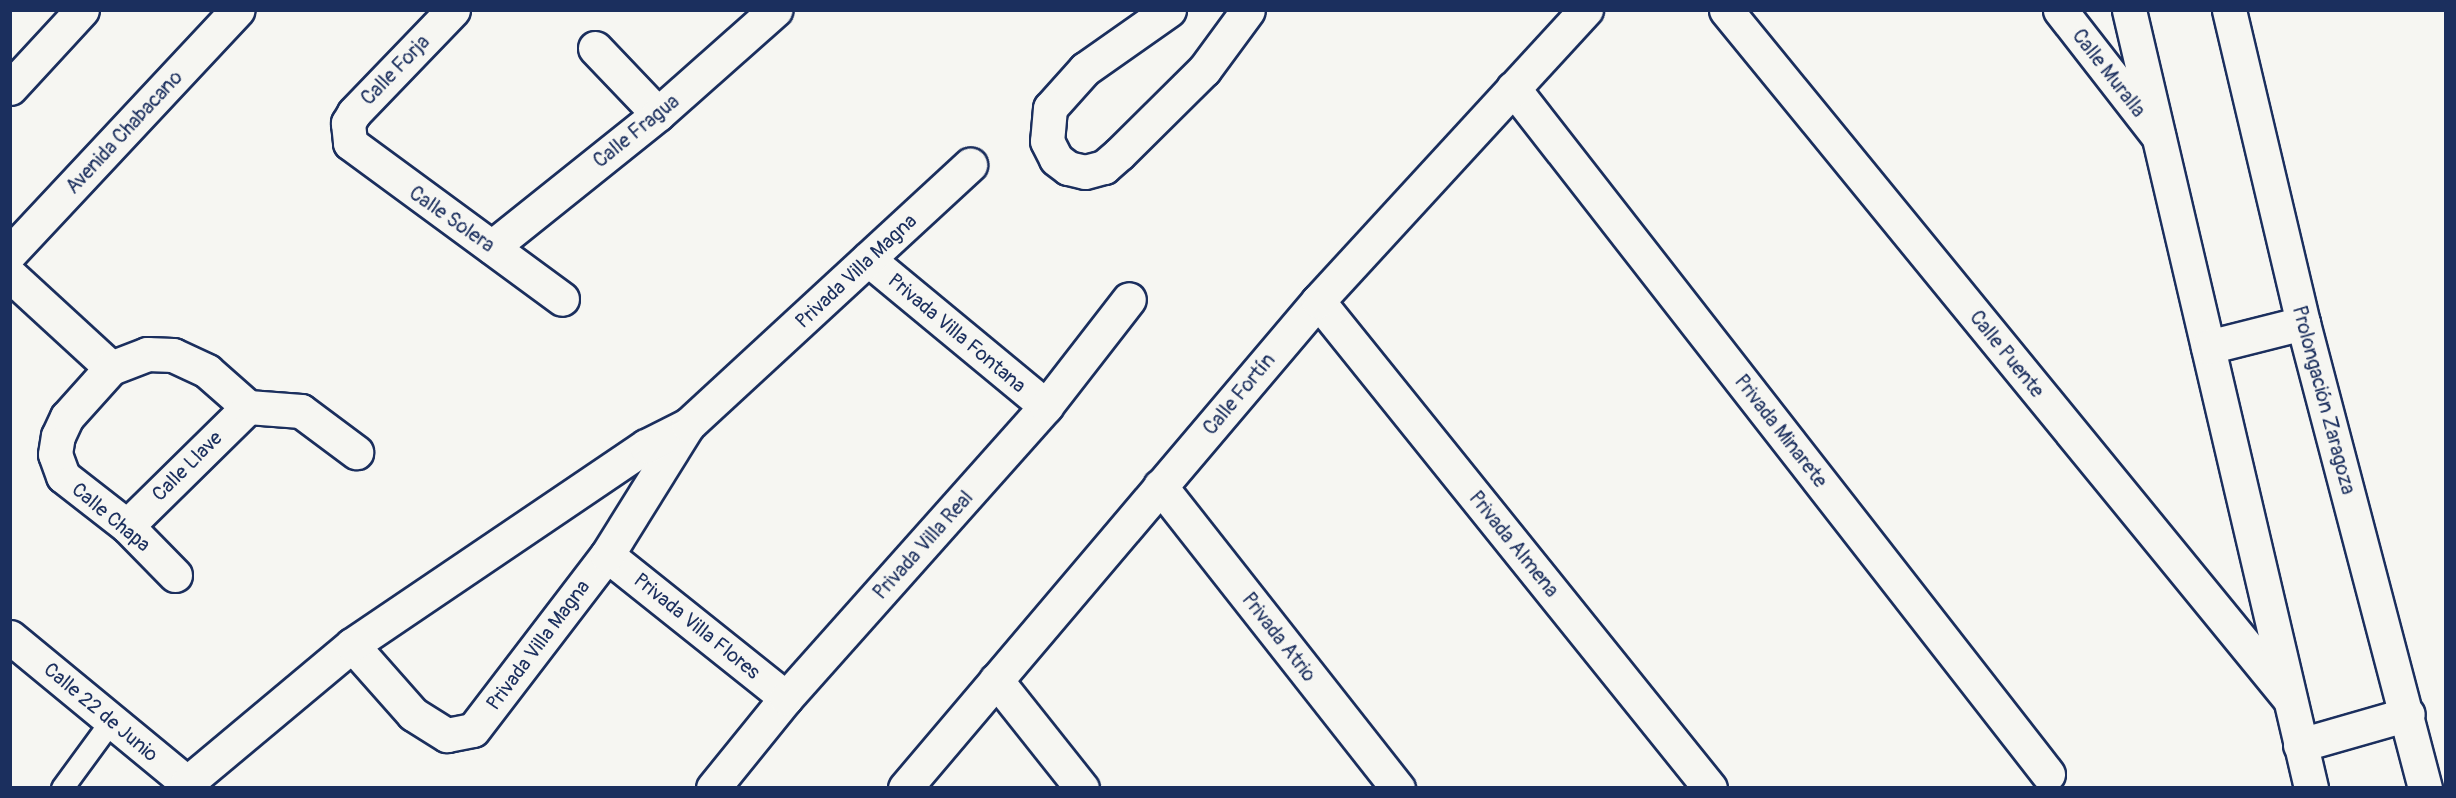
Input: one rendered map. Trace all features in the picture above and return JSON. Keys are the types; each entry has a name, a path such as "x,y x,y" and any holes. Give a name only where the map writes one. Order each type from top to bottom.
{"street":[{"path":"10,88 82,10"},
{"name":"Avenida Chabacano","path":"10,253 237,10"},
{"name":"Calle Forja","path":"349,135 348,123 354,113 453,10"},
{"name":"Calle Fragua","path":"492,247 658,114 775,10"},
{"path":"1168,10 1085,69 1050,108 1047,141 1056,159 1068,168 1085,172 1104,167 1119,154 1204,70 1248,10"},
{"name":"Calle Fortín","path":"905,788 1318,301 1586,10"},
{"name":"Calle Puente","path":"1726,10 2288,697"},
{"name":"Calle Muralla","path":"2060,10 2158,136"},
{"path":"2129,10 2311,788"},
{"name":"Prolongación Zaragoza","path":"2229,10 2303,323 2408,714 2425,788"},
{"path":"595,48 658,114"},
{"name":"Privada Minarete","path":"1513,88 2048,774"},
{"name":"Calle Solera","path":"349,135 355,150 562,299"},
{"name":"Privada Villa Magna","path":"352,645 413,714 447,735 473,730 607,555 688,425 970,165"},
{"name":"Privada Villa Fontana","path":"868,259 1046,406"},
{"path":"10,275 111,368 147,354 173,355 207,371 248,407 301,411 356,452"},
{"name":"Privada Villa Real","path":"713,788 786,698 1046,406 1129,299"},
{"name":"Privada Almena","path":"1318,301 1710,788"},
{"path":"2208,347 2303,323"},
{"name":"Calle Chapa","path":"111,368 67,417 58,436 55,454 63,476 127,526 175,574"},
{"name":"Calle Llave","path":"127,526 248,407"},
{"name":"Privada Villa Magna","path":"190,785 352,645 646,446 688,425"},
{"name":"Privada Atrio","path":"1160,486 1398,788"},
{"name":"Privada Villa Flores","path":"607,555 786,698"},
{"name":"Calle 22 de Junio","path":"10,637 190,785"},
{"path":"996,680 1082,788"},
{"path":"2300,745 2408,714"}],"lane":[{"path":"62,788 111,721"}]}
